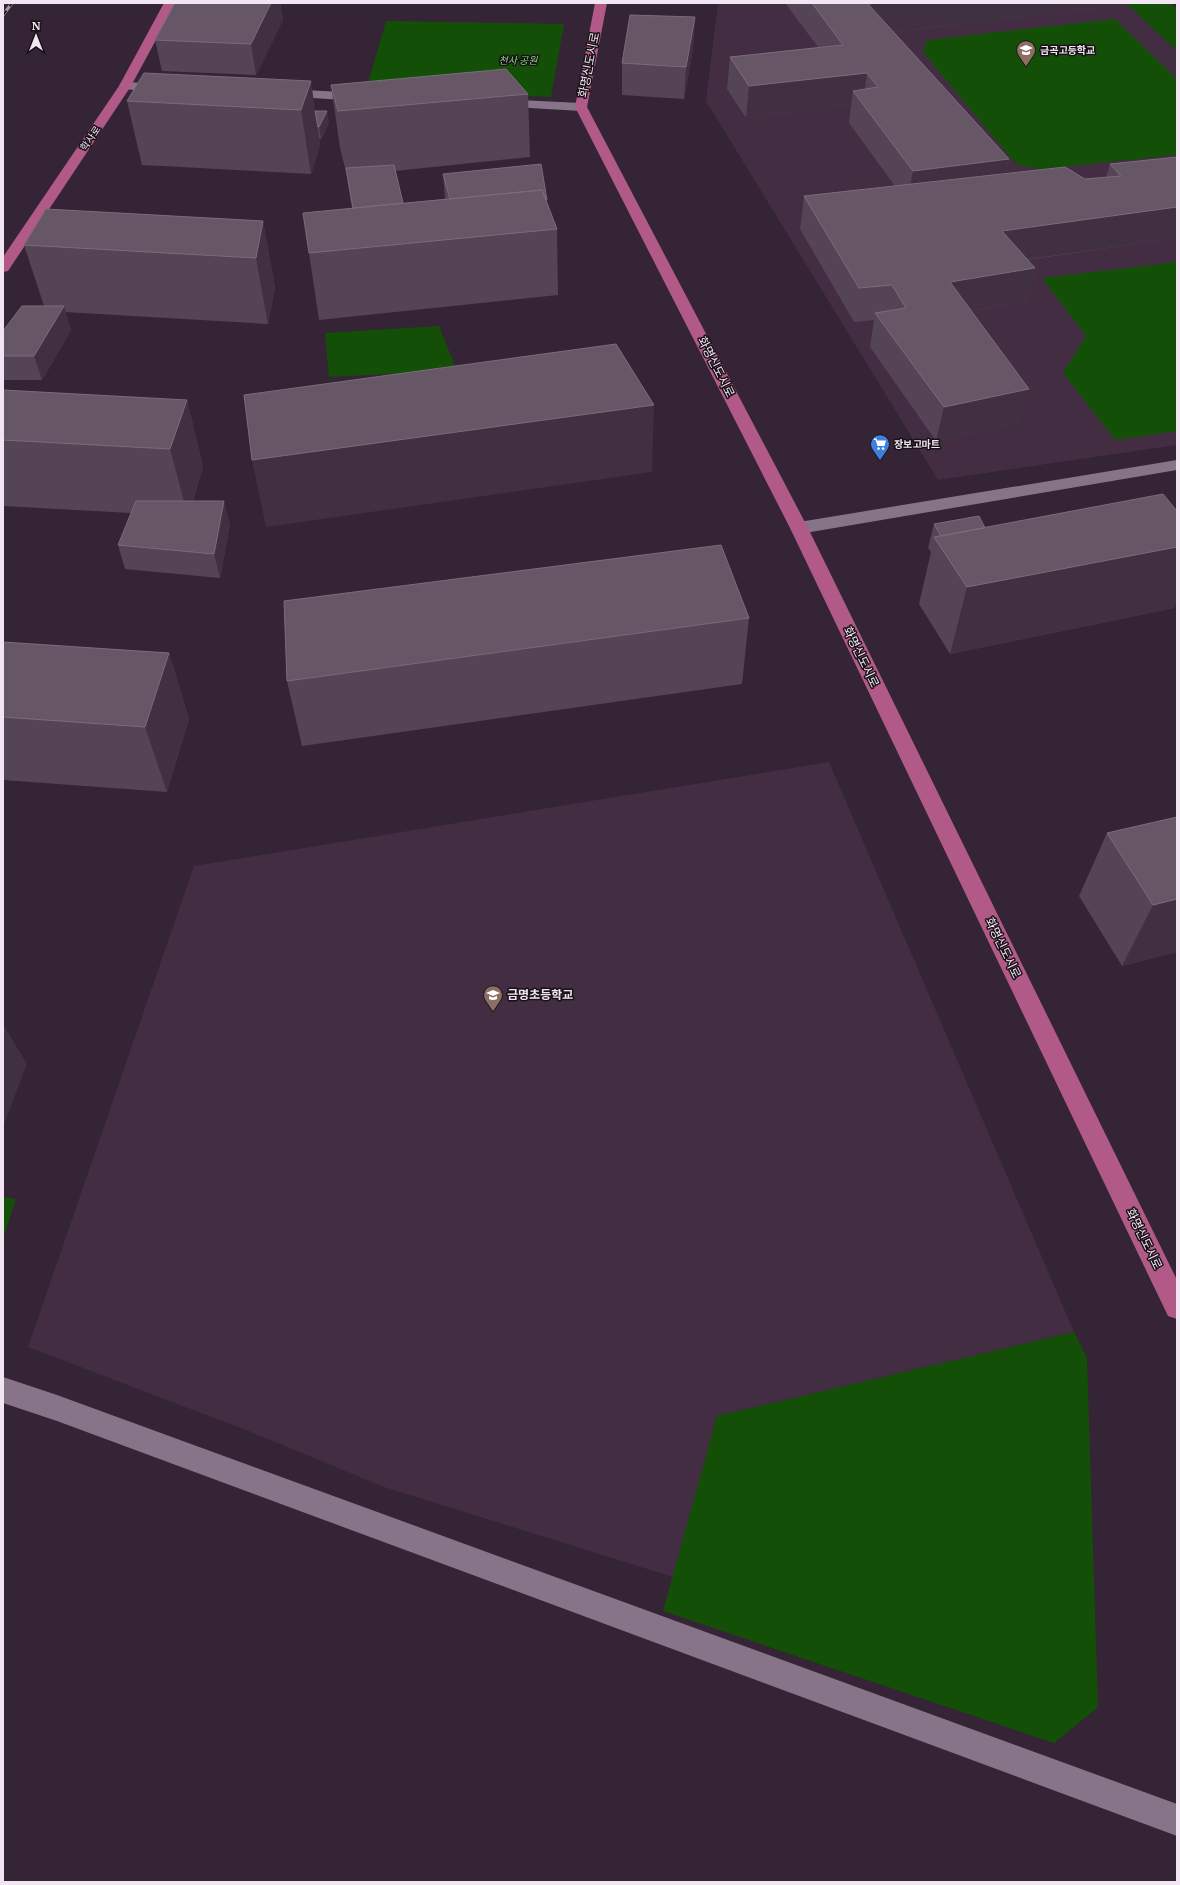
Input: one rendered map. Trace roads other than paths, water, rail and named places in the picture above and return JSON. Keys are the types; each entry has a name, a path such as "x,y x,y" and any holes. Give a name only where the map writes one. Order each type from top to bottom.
{"main road":[{"name":"학사로","path":"3,268 125,86 170,3"},
{"name":"화명신도시로","path":"601,3 581,107 799,528 1177,1307"}],"street":[{"path":"125,86 180,89"},
{"path":"266,93 377,98"},
{"path":"487,103 581,107"},
{"path":"799,528 1177,465"},
{"path":"3,1390 57,1408 1177,1820"}],"railway":[{"path":"3,15 12,3"}],"place":[{"name":"금곡고등학교","path":"1026,67"},
{"name":"장보고마트","path":"880,461"},
{"name":"금명초등학교","path":"493,1012"}],"park label":[{"name":"천사 공원","path":"518,60"}]}
